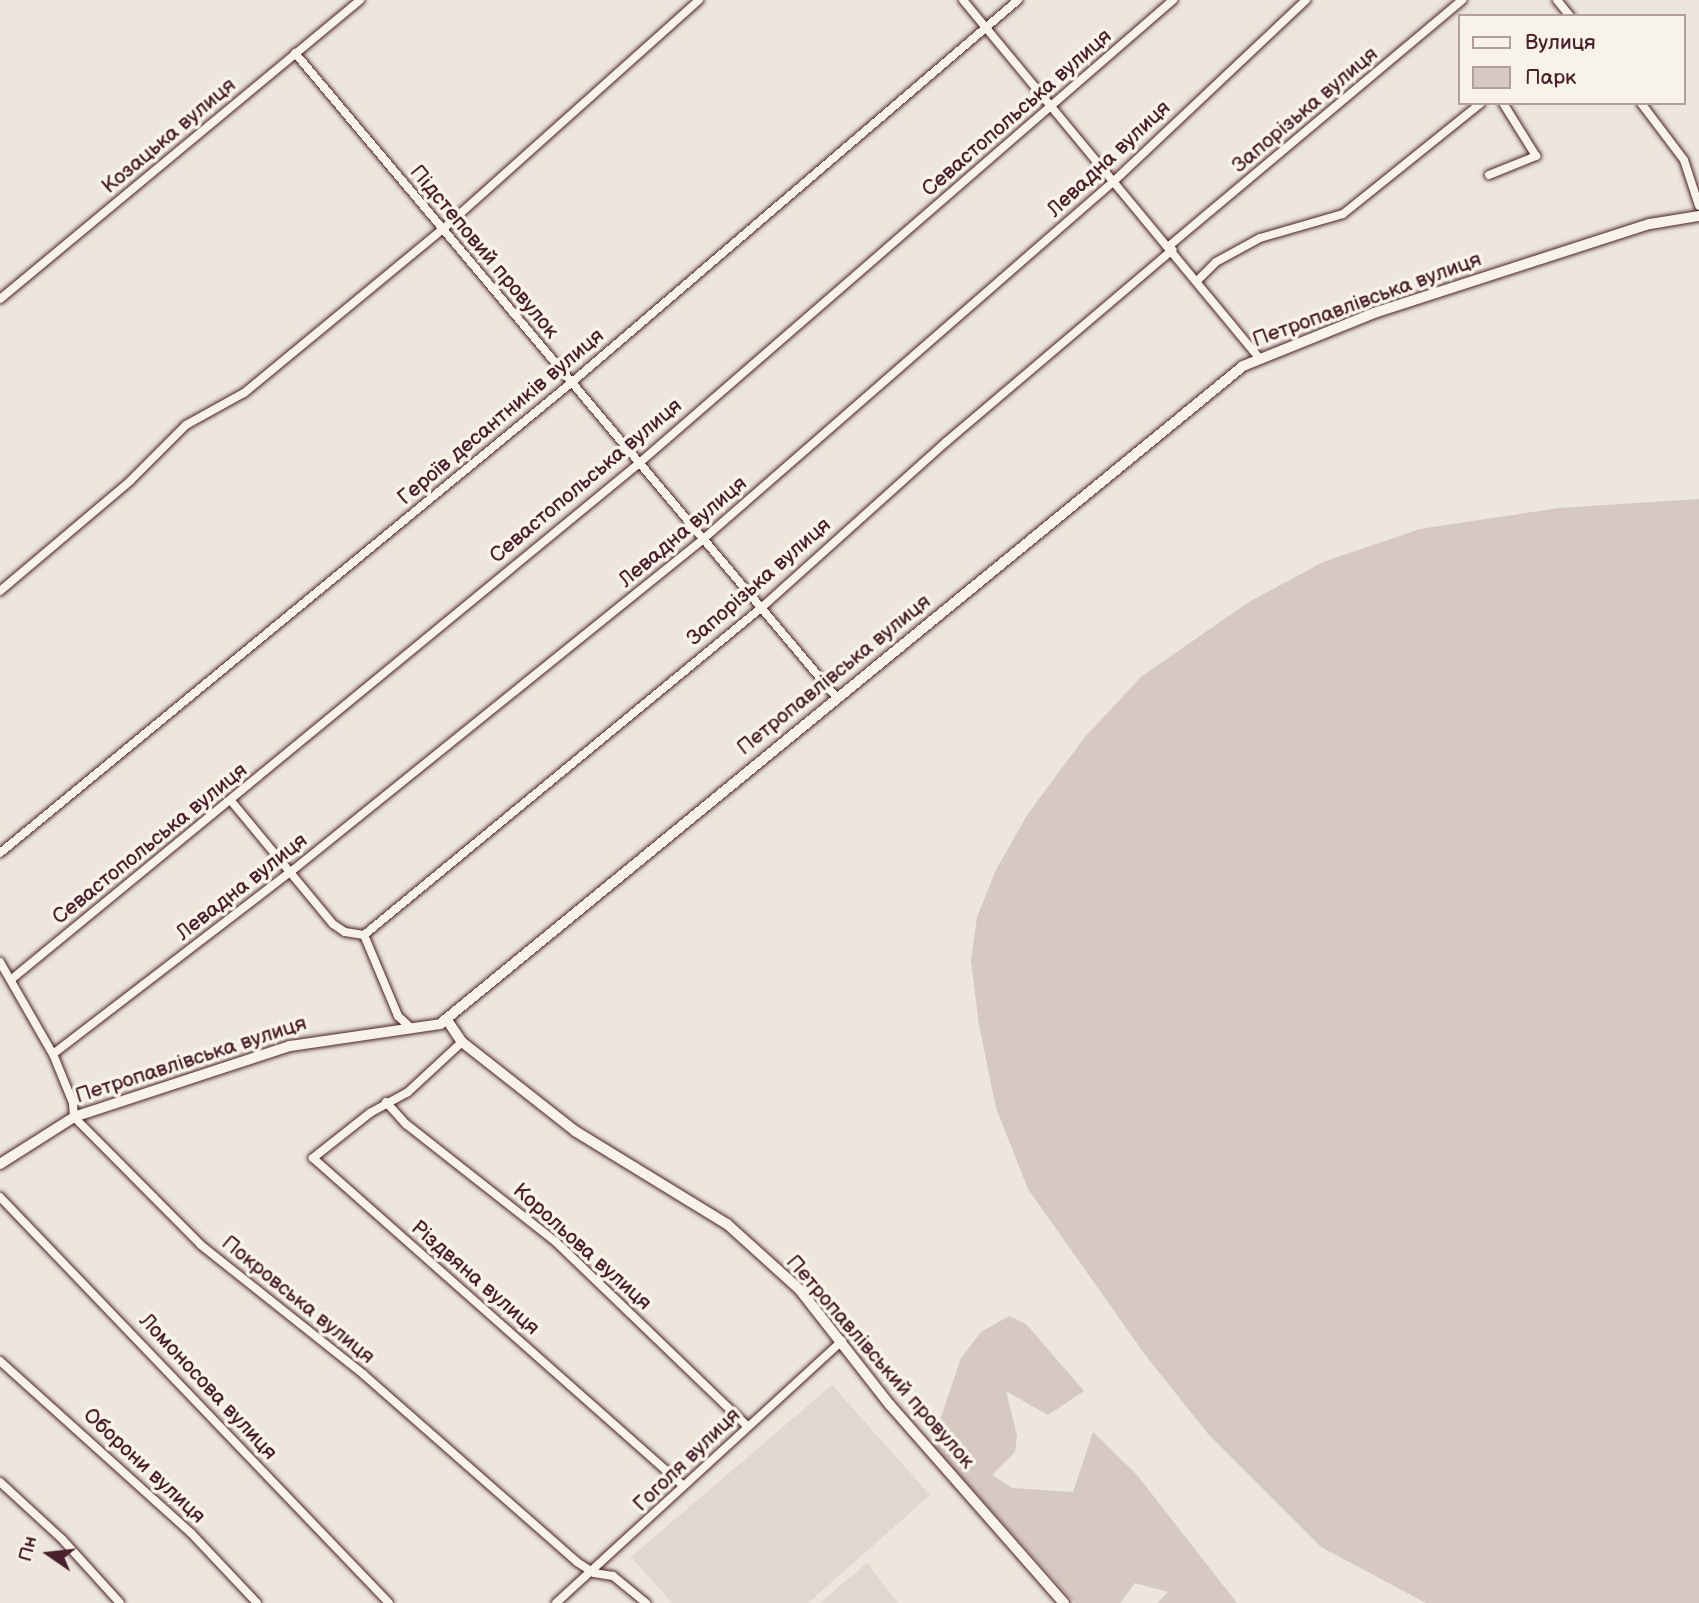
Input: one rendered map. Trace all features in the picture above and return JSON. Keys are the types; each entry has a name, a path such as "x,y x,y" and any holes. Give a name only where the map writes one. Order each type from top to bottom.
{"street":[{"name":"Козацька вулиця","path":"0,299 360,0"},
{"path":"0,591 130,481 186,425 244,393 444,228 699,0"},
{"path":"963,0 1171,248 1258,357"},
{"name":"Героїв десантників вулиця","path":"0,853 571,383 1018,0"},
{"name":"Севастопольська вулиця","path":"13,978 232,802 637,465 1173,0"},
{"name":"Левадна вулиця","path":"53,1054 293,870 701,541 1114,181 1306,0"},
{"name":"Запорізька вулиця","path":"364,935 761,608 946,442 1462,0"},
{"path":"1557,0 1568,14"},
{"name":"Підстеповий провулок","path":"295,53 352,125 444,228 637,465 837,698"},
{"path":"1198,281 1216,262 1260,238 1343,214 1479,105"},
{"path":"1489,175 1536,156 1504,105"},
{"path":"1643,105 1684,160 1699,206"},
{"name":"Петропавлівська вулиця","path":"0,1164 74,1117 314,1039 413,1030 447,1020 837,698 1258,357 1374,313 1650,224 1699,216"},
{"path":"232,802 293,870 333,924 345,932 364,935 398,1016 413,1030"},
{"name":"Покровська вулиця","path":"0,961 13,978 53,1054 73,1103 74,1117 201,1245 363,1374 594,1573 613,1576 646,1603"},
{"name":"Петропавлівський провулок","path":"447,1020 463,1042 575,1130 727,1224 800,1290 842,1340 890,1405 1064,1603"},
{"path":"386,1102 408,1092 463,1042"},
{"name":"Корольова вулиця","path":"386,1102 406,1124 555,1242 747,1426"},
{"name":"Різдвяна вулиця","path":"386,1102 313,1158 682,1485"},
{"name":"Ломоносова вулиця","path":"0,1197 389,1603"},
{"name":"Гоголя вулиця","path":"556,1603 594,1573 682,1485 842,1340"},
{"name":"Оборони вулиця","path":"0,1361 191,1533 257,1603"},
{"path":"0,1482 62,1539 120,1603"}],"shaded area":[{"path":"832,1385 930,1495 808,1603 672,1603 631,1557"},
{"path":"867,1563 898,1603 820,1603"}],"green space":[{"path":"1699,499 1699,1603 1426,1603 1321,1547 1209,1435 1146,1356 1028,1189 996,1108 979,1025 971,960 977,917 996,870 1027,815 1085,737 1142,676 1249,602 1323,562 1420,529 1559,508"},
{"path":"1009,1316 1026,1324 1084,1391 1048,1415 1006,1391 1017,1436 1015,1452 992,1475 1012,1488 1073,1492 1093,1432 1137,1475 1237,1603 1157,1603 1168,1592 1135,1583 1120,1603 1075,1603 932,1444 961,1358 981,1332"}]}
